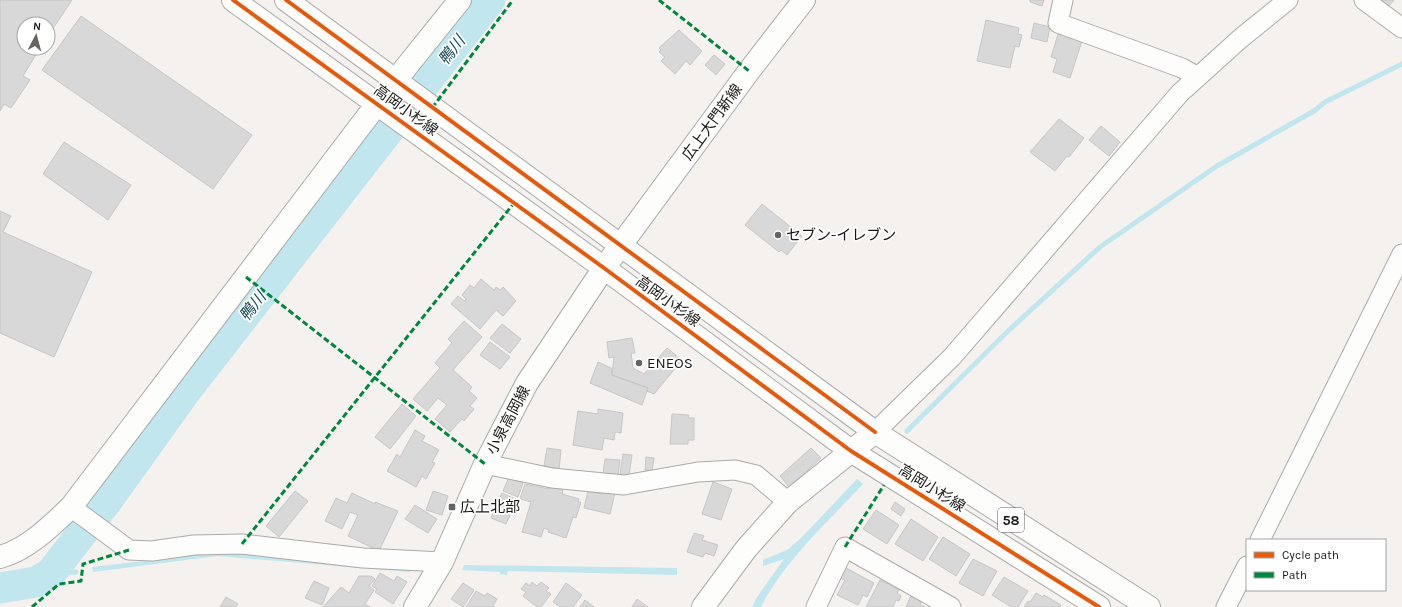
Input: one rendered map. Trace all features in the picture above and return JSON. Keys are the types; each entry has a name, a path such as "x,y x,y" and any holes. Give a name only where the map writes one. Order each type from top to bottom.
{"main road":[{"name":"高岡小杉線","path":"233,0 604,268 851,451 1099,607"},
{"name":"高岡小杉線","path":"286,0 875,432 1149,607"},
{"path":"399,84 460,0"},
{"name":"広上大門新線","path":"621,245 749,71 804,0"},
{"path":"0,557 10,554 75,510 381,107"},
{"name":"小泉高岡線","path":"415,607 442,562 485,464 527,383 621,245"},
{"path":"703,607 746,549 788,502 875,432"}],"street":[{"path":"1063,0 1058,23 1182,68 1198,77"},
{"path":"875,432 952,357 1180,93 1241,38 1288,0"},
{"path":"1364,0 1402,28"},
{"path":"1260,539 1402,254"},
{"path":"485,464 552,478 624,485 698,472 735,470 756,475 788,502"},
{"path":"75,510 129,550 152,551 194,545 242,544 363,558 442,562"},
{"path":"816,607 846,547 951,607"},
{"path":"1226,607 1246,568"}],"path":[{"path":"781,480 812,455"}],"water":[{"path":"857,479 863,484 794,558 782,573 761,607 752,607 757,597 784,559 763,566 763,560 787,550 802,537"},
{"path":"221,552 411,567 410,572 217,556 93,572 92,567"},
{"path":"464,565 677,568 677,575 508,571 507,575 500,574 500,572 462,570"}],"building":[{"path":"0,0 72,0 56,24 56,16 16,16 16,56 35,56 23,76 30,80 11,108 4,104 0,111"},
{"path":"1030,0 1044,0 1042,6 1030,2"},
{"path":"1380,0 1394,0 1389,6"},
{"path":"81,16 252,135 213,189 42,70 52,56 56,56 56,51"},
{"path":"986,20 1019,28 1018,34 1022,35 1019,47 1015,46 1010,68 977,61"},
{"path":"1034,23 1050,27 1047,42 1031,38"},
{"path":"679,30 702,51 690,65 686,61 675,74 661,61 665,57 659,52 661,50 659,48"},
{"path":"1059,31 1083,38 1070,78 1053,72 1057,59 1051,57"},
{"path":"714,55 725,64 716,75 705,65"},
{"path":"1059,119 1084,138 1069,157 1067,156 1055,171 1030,152"},
{"path":"1101,126 1120,142 1109,156 1089,140"},
{"path":"64,142 131,185 108,220 43,174"},
{"path":"762,204 802,236 787,255 781,250 779,252 745,225"},
{"path":"0,211 11,216 3,232 92,272 54,357 0,333"},
{"path":"481,279 494,290 496,287 500,290 503,287 516,301 503,316 496,310 480,329 451,304 458,296 464,301 466,299 462,295 470,285 474,288"},
{"path":"464,321 482,337 453,370 472,387 469,391 477,398 470,406 474,409 464,421 462,419 450,432 435,419 447,405 438,398 427,411 413,399 440,368 435,363 452,343 448,339"},
{"path":"502,324 521,339 510,353 490,338"},
{"path":"632,338 635,353 631,353 633,368 644,374 667,348 682,360 654,394 647,391 648,388 612,375 614,357 609,358 607,342"},
{"path":"490,342 510,357 500,369 480,355"},
{"path":"598,362 611,368 612,375 648,388 642,405 590,383"},
{"path":"402,404 416,416 390,449 375,437"},
{"path":"598,409 623,413 621,433 615,432 614,440 604,438 602,450 573,445 578,411 598,414"},
{"path":"672,414 689,415 688,418 694,418 694,440 688,440 688,444 670,444"},
{"path":"415,430 425,436 422,441 439,450 432,462 435,463 426,479 422,476 416,487 387,471 397,454 400,457"},
{"path":"547,448 561,450 559,469 544,466"},
{"path":"811,448 821,458 789,487 780,476"},
{"path":"623,454 632,455 629,475 620,474"},
{"path":"646,457 654,458 652,471 645,470"},
{"path":"605,459 620,460 618,475 603,474"},
{"path":"509,477 523,483 518,497 503,491"},
{"path":"713,482 732,489 721,520 702,514"},
{"path":"525,484 549,489 551,486 563,490 562,494 579,499 578,502 581,502 576,518 573,517 566,538 548,532 549,530 544,528 541,537 522,532 531,502 520,499"},
{"path":"603,490 615,493 610,514 584,508 588,491 602,494"},
{"path":"295,491 308,501 279,537 266,526"},
{"path":"433,491 448,496 442,515 426,510"},
{"path":"352,493 375,504 375,502 398,511 379,551 348,536 358,515 350,512 342,529 325,521 336,498 347,503"},
{"path":"502,493 517,500 506,524 491,518"},
{"path":"895,502 905,509 901,516 891,509"},
{"path":"415,505 437,519 428,533 405,519"},
{"path":"876,510 899,525 887,544 863,529"},
{"path":"911,519 938,537 923,561 895,544"},
{"path":"694,533 704,536 702,540 718,545 714,556 705,553 703,557 687,552"},
{"path":"943,537 970,554 956,576 929,559"},
{"path":"973,559 997,571 983,596 959,583"},
{"path":"846,568 874,583 867,597 863,595 858,605 837,595 845,580 840,578"},
{"path":"380,573 394,581 397,576 407,582 393,604 375,592 377,589 372,586"},
{"path":"359,576 371,576 375,579 369,586 374,590 365,604 370,607 323,607 341,587 349,593"},
{"path":"1004,577 1028,591 1018,607 1011,607 992,595"},
{"path":"880,580 899,590 897,593 901,596 899,601 896,600 893,607 866,607"},
{"path":"314,581 329,588 322,605 305,598"},
{"path":"532,582 537,586 541,582 549,588 546,591 551,594 541,607 537,607 523,596 526,592 521,589 526,583 530,586"},
{"path":"463,583 474,590 463,607 451,599"},
{"path":"566,583 582,595 573,607 571,605 569,607 560,607 553,602"},
{"path":"476,591 485,596 487,593 497,599 493,606 495,607 466,607"},
{"path":"912,593 923,599 920,605 925,607 906,607"},
{"path":"1036,593 1043,597 1044,595 1061,605 1060,607 1024,607 1028,601 1030,602"},
{"path":"226,597 238,604 236,607 220,607"},
{"path":"637,599 648,607 632,607"},
{"path":"585,600 594,607 580,607"}],"waterway":[{"name":"鴨川","path":"0,588 36,582 51,573 107,501 185,392 490,0"},
{"path":"907,431 1009,330 1100,247 1217,166 1314,111 1325,102 1402,64"},
{"path":"51,573 76,572"}],"marked path":[{"path":"432,108 513,0"},
{"path":"659,0 749,71"},
{"path":"242,544 514,203"},
{"path":"246,277 485,464"},
{"path":"845,547 884,485"},
{"path":"32,607 59,584 81,581 83,564 129,550"}],"cycle path":[{"path":"233,0 604,268 851,451 1099,607"},
{"path":"286,0 875,432"}],"place":[{"name":"セブン-イレブン","path":"778,235"},
{"name":"ENEOS","path":"639,363"},
{"name":"広上北部","path":"452,507"}]}
